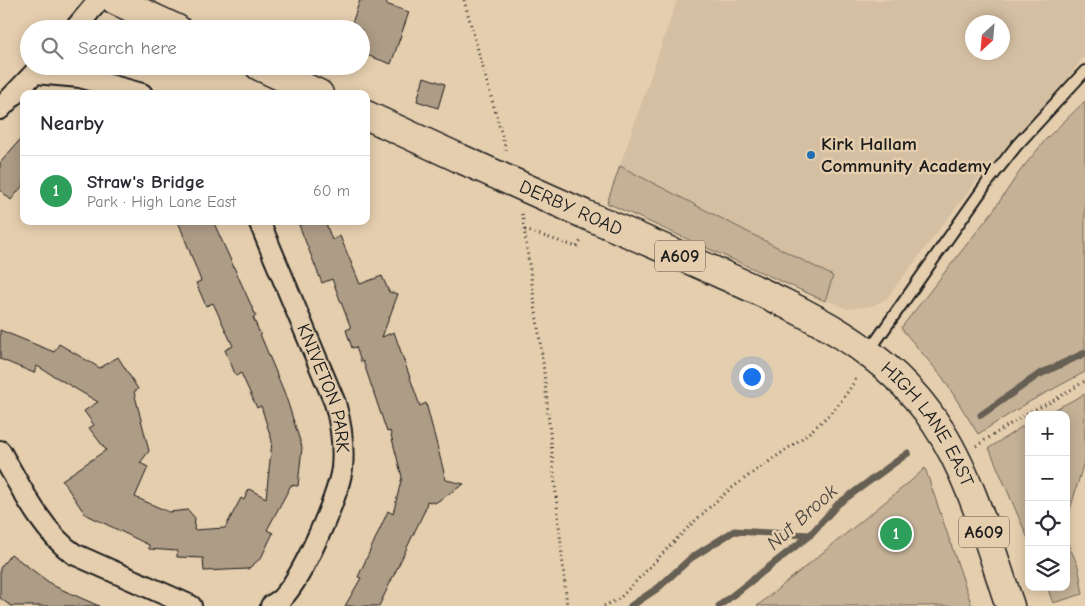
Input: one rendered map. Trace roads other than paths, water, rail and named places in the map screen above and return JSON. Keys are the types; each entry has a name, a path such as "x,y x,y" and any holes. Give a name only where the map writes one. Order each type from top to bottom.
{"main road":[{"path":"115,0 158,20"},
{"path":"278,75 310,90"},
{"name":"DERBY ROAD","path":"370,117 459,158 583,226 776,298"},
{"name":"HIGH LANE EAST","path":"776,298 823,322 868,352 898,378 926,410 956,459 1010,606"}],"street":[{"path":"82,20 99,0"},
{"path":"0,109 33,75"},
{"path":"68,75 127,90"},
{"name":"KNIVETON PARK","path":"261,225 335,403 340,422 342,448 338,488 303,567 283,598 270,606"},
{"path":"0,450 50,531 63,547 74,554 191,606"}],"lane":[{"path":"868,352 987,183 1017,145 1085,71"}],"waterway":[{"name":"Nut Brook","path":"981,415 1038,375 1085,353"},
{"name":"Nut Brook","path":"719,606 810,535 838,504 908,453"},
{"path":"631,606 658,588 691,558 734,531 810,535"}],"place":[{"name":"Kirk Hallam Community Academy","path":"811,155"},
{"name":"Straw's Bridge","path":"896,534"}]}
